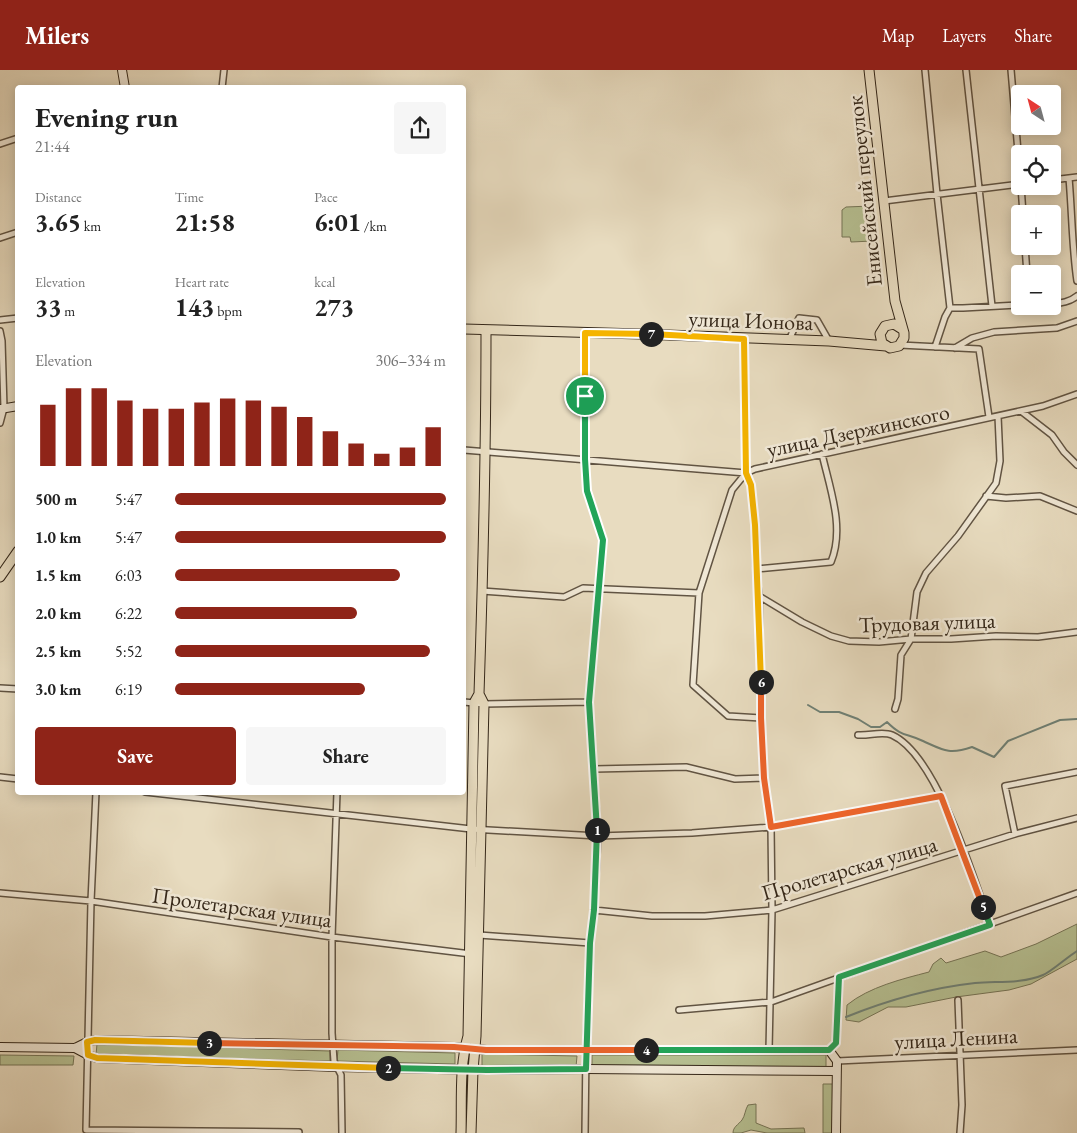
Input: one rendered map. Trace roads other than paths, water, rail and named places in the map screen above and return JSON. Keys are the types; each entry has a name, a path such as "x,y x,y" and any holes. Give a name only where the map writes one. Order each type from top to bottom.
{"main road":[{"path":"122,70 124,85"},
{"name":"Енисейский переулок","path":"870,70 896,309 902,338"},
{"path":"848,342 870,340 892,319 896,309"},
{"path":"894,324 902,338 895,348 886,346 880,339 884,328 894,324"},
{"name":"улица Ионова","path":"466,329 848,342 886,346"},
{"path":"472,1133 473,1070 468,1036 471,829 474,703 479,694 486,452 486,331"},
{"path":"2,408 15,406"},
{"path":"0,577 15,555"},
{"path":"461,1133 463,1070 469,1048 476,1036 484,704 479,694"},
{"path":"0,1047 76,1048 87,1042 105,1040 469,1048 486,1050 829,1050 836,1061 836,1133"},
{"path":"76,1048 97,1058 336,1067 463,1070 836,1071"}],"street":[{"path":"222,85 224,70"},
{"path":"925,70 950,308 935,347"},
{"path":"966,70 992,306"},
{"path":"1011,70 1017,145"},
{"path":"0,144 15,139"},
{"path":"1061,179 1077,177"},
{"path":"1069,178 1073,223 1073,254 1077,281"},
{"path":"884,201 1011,186"},
{"path":"0,238 15,233"},
{"path":"1061,303 1077,296"},
{"path":"950,308 1011,305"},
{"path":"0,320 15,318"},
{"path":"789,340 798,318 817,320 829,342"},
{"path":"955,348 972,338 994,332 1057,328 1077,321"},
{"path":"0,331 2,341 2,408 0,423"},
{"path":"585,333 585,459 587,491 603,540 589,702 598,836 594,910 590,943 586,1050 586,1133"},
{"path":"902,338 914,345 979,350 989,417"},
{"path":"744,339 746,473 751,485 755,517 764,778 771,827 772,910 769,1050"},
{"name":"улица Дзержинского","path":"466,450 746,473 755,469 927,433 989,417 1043,406 1077,394"},
{"path":"1021,411 1052,435 1064,452 1077,465"},
{"path":"895,709 898,699 901,655 911,639 917,592 926,573 958,536 996,483 1000,461 998,416"},
{"path":"756,569 830,562 835,551 836,521 822,454"},
{"path":"746,473 732,490 699,593 693,685 728,716 761,718"},
{"path":"986,496 1006,498 1040,496 1077,511"},
{"path":"482,591 564,597 583,588 699,593"},
{"name":"Трудовая улица","path":"759,596 802,622 831,636 849,641 879,642 996,636 1038,637 1077,632"},
{"path":"0,688 15,689"},
{"path":"466,702 484,704 589,702"},
{"path":"858,735 869,736 885,733 892,735 914,752 941,796 990,925"},
{"path":"594,769 686,767 735,779 764,778"},
{"path":"1015,834 1005,786 1077,772"},
{"path":"0,777 15,779"},
{"path":"96,795 91,901 86,1130 299,1132"},
{"path":"171,795 471,829 598,836 692,833 771,827 941,796"},
{"path":"338,795 332,936 333,1045 334,1061 341,1075 342,1133"},
{"name":"Пролетарская улица","path":"594,910 652,916 705,916 772,910 1015,834 1077,818"},
{"name":"Пролетарская улица","path":"0,893 91,901 332,936 479,954"},
{"path":"679,1010 771,1002 1077,893"},
{"path":"479,935 590,943"},
{"path":"829,1050 836,1043 839,977"},
{"path":"958,1000 962,1105 960,1133"},
{"name":"улица Ленина","path":"836,1061 1077,1050"}],"waterway":[{"path":"808,705 820,712 839,712 858,719 871,727 880,727 887,722 900,732 941,749 957,751 972,747 994,757 1008,741 1060,720 1077,719"},
{"path":"846,1017 925,991 975,983 1018,981 1035,978 1046,973 1077,951"}]}
